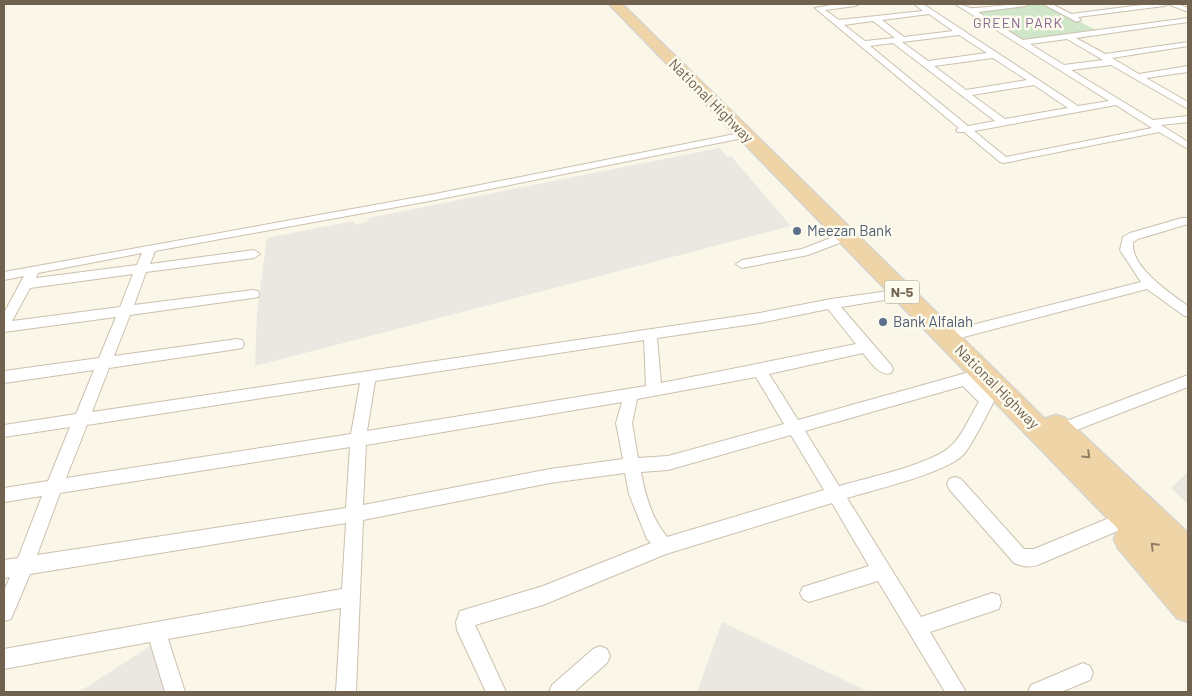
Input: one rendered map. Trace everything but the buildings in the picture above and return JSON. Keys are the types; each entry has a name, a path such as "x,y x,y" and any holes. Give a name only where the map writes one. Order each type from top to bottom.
{"highway":[{"name":"National Highway","path":"614,4 902,293 976,377 1087,478 1188,580"},
{"name":"National Highway","path":"628,4 960,333 1188,552"},
{"path":"1087,478 1114,524 1188,608"}],"street":[{"path":"816,6 855,4"},
{"path":"918,4 1076,109"},
{"path":"959,4 1188,146"},
{"path":"970,11 1025,4"},
{"path":"1047,4 1099,32"},
{"path":"1070,16 1164,4"},
{"path":"1172,4 1188,10"},
{"path":"816,6 963,129 1004,160 1161,129"},
{"path":"837,23 930,12"},
{"path":"874,18 926,64 1002,122"},
{"path":"1022,43 1188,20"},
{"path":"863,44 960,32"},
{"path":"1069,37 1188,106"},
{"path":"1062,68 1188,44"},
{"path":"926,64 994,55"},
{"path":"1137,77 1188,69"},
{"path":"965,93 1034,82"},
{"path":"1174,98 1188,95"},
{"path":"963,129 1118,102"},
{"path":"1151,123 1188,119"},
{"path":"4,276 435,197 745,135"},
{"path":"1186,221 1134,236 1127,240 1126,250 1149,284 1188,312"},
{"path":"742,264 804,252 846,236"},
{"path":"4,612 150,248"},
{"path":"26,284 254,254"},
{"path":"4,326 34,270"},
{"path":"960,333 1149,284"},
{"path":"4,431 760,318 902,293"},
{"path":"4,326 254,294"},
{"path":"831,304 886,369"},
{"path":"650,334 654,391"},
{"path":"4,377 237,344"},
{"path":"4,495 631,395 760,371 866,347"},
{"path":"760,371 796,427 881,571 956,692"},
{"path":"4,569 354,514 519,482 633,465 668,463 908,398 976,377 987,401 958,450 944,459 920,469 664,546 511,608 467,618 465,622 466,630 496,692"},
{"path":"346,692 358,440 368,378"},
{"path":"1061,430 1188,381"},
{"path":"631,395 624,423 637,494 653,533 664,546"},
{"path":"955,484 1020,557 1028,559 1114,524"},
{"path":"810,593 881,571"},
{"path":"4,659 350,598"},
{"path":"916,628 992,602"},
{"path":"156,632 176,692"},
{"path":"559,692 600,656"},
{"path":"1038,692 1083,673"}],"shaded area":[{"path":"719,148 727,157 731,156 791,226 255,366 257,312 267,238 353,221 355,225 367,222 368,218"},
{"path":"1188,472 1188,504 1171,488"},
{"path":"722,622 869,692 697,692"},
{"path":"152,645 167,692 79,692"}],"green space":[{"path":"1025,4 1047,4 1099,32 1022,43 971,11"}],"place":[{"name":"Meezan Bank","path":"797,231"},
{"name":"Bank Alfalah","path":"883,322"}],"district":[{"name":"GREEN PARK","path":"1018,23"}]}
